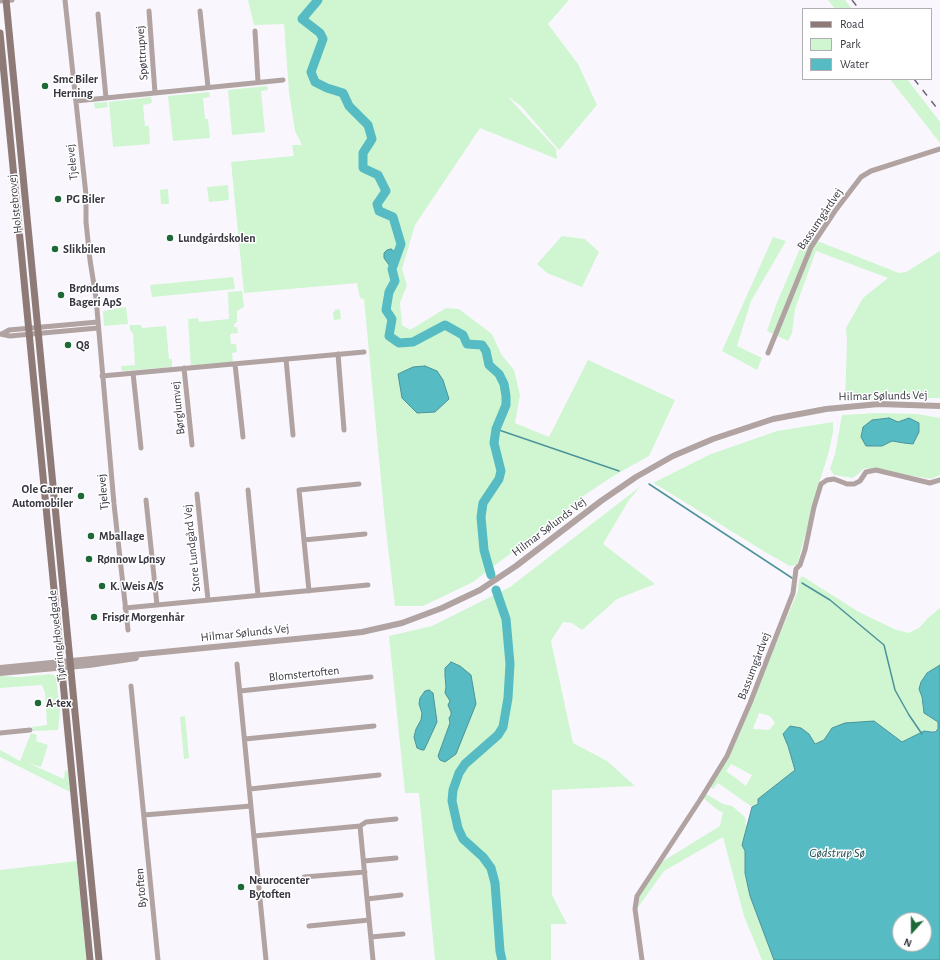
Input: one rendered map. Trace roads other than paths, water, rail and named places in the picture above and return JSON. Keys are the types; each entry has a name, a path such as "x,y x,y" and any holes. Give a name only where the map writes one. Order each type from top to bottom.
{"main road":[{"name":"Holstebrovej","path":"6,1 38,331"},
{"name":"Holstebrovej","path":"0,33 30,331"},
{"name":"Tjørring Hovedgade","path":"30,331 90,960"},
{"name":"Tjørring Hovedgade","path":"38,331 99,960"}],"street":[{"name":"Tjelevej","path":"65,0 86,195 87,226 98,325 114,504 128,630"},
{"name":"Spøttrupvej","path":"149,11 155,93"},
{"path":"200,11 208,87"},
{"path":"98,14 106,98"},
{"path":"255,32 258,82"},
{"name":"Spøttrupvej","path":"76,102 283,80"},
{"name":"Bassumgårdvej","path":"768,353 811,246 861,176 871,171 940,149"},
{"path":"0,334 9,330 38,331 98,325"},
{"name":"Børglumvej","path":"102,376 364,352"},
{"path":"338,354 344,430"},
{"path":"286,359 293,435"},
{"path":"235,364 243,437"},
{"name":"Børglumvej","path":"184,368 192,445"},
{"path":"133,373 141,448"},
{"name":"Hilmar Sølunds Vej","path":"62,664 131,659 166,652 351,633 412,620 452,604 480,590 516,566 627,483 673,456 712,439 773,419 826,409 879,404 940,406"},
{"name":"Bassumgårdvej","path":"642,960 635,909 637,896 727,756 750,703 793,593 796,569 800,565 805,550 814,507 821,484 827,480 834,479 848,484 854,484 860,481 866,472 876,470 930,483 940,480"},
{"path":"309,591 299,490 359,484"},
{"path":"248,490 258,595"},
{"name":"Store Lundgård Vej","path":"197,494 208,600"},
{"path":"146,500 157,605"},
{"path":"304,540 365,534"},
{"name":"Store Lundgård Vej","path":"125,608 368,585"},
{"path":"0,668 62,664"},
{"path":"0,673 62,664"},
{"path":"237,664 266,960"},
{"name":"Blomstertoften","path":"240,691 371,677"},
{"name":"Bytoften","path":"131,686 158,960"},
{"path":"245,739 374,726"},
{"path":"0,733 30,730"},
{"path":"250,789 379,775"},
{"path":"144,815 251,806"},
{"path":"254,836 360,826 366,822 396,819"},
{"path":"360,826 373,960"},
{"path":"364,861 396,858"},
{"path":"304,877 365,872"},
{"path":"367,899 401,896"},
{"path":"309,926 369,920"},
{"path":"371,936 403,934"}],"water":[{"path":"391,249 398,254 392,269 384,258 384,253"},
{"path":"425,366 437,371 443,380 449,399 435,412 417,413 402,398 398,374 413,367"},
{"path":"889,418 898,422 909,418 919,423 919,432 913,444 892,441 882,446 866,446 861,437 863,427 872,420"},
{"path":"451,662 460,666 471,675 476,704 456,754 445,762 440,760 438,756 450,723 449,718 451,712 448,705 450,701 445,693 445,668"},
{"name":"Gødstrup Sø","path":"940,665 940,960 774,960 750,896 745,873 745,851 742,845 752,807 758,804 758,799 795,770 783,734 790,726 801,728 809,734 815,744 824,740 832,728 845,723 874,721 902,742 924,731 935,732 938,729 938,722 924,713 922,697 919,689 921,682 927,673"},
{"path":"429,690 433,693 437,722 424,750 422,750 417,748 414,737 421,720 422,713 419,704 420,698 425,691"}],"waterway":[{"path":"318,0 302,19 320,33 323,39 311,72 315,82 343,93 349,106 368,125 372,139 363,153 363,168 378,175 386,191 377,204 379,211 393,217 401,244 392,269 395,281 389,292 386,310 392,319 389,336 399,343 413,342 445,325 463,335 467,344 482,345 486,351 489,365 499,374 504,384 506,405 496,429 494,443 501,471 499,479 483,503 481,517 484,550 491,575"},
{"path":"496,429 619,471"},
{"path":"649,484 792,578"},
{"path":"802,583 830,600 884,645 895,690 922,734"},
{"path":"496,590 506,619 510,664 508,698 503,727 498,735 465,764 459,773 453,790 452,801 458,828 463,839 483,857 491,868 495,883 502,960"}],"railway":[{"path":"852,0 858,8"},
{"path":"915,80 940,112"}],"place":[{"name":"Smc Biler Herning","path":"45,86"},
{"name":"PG Biler","path":"58,199"},
{"name":"Lundgårdskolen","path":"170,238"},
{"name":"Slikbilen","path":"55,249"},
{"name":"Brøndums Bageri ApS","path":"61,295"},
{"name":"Q8","path":"68,345"},
{"name":"Ole Garner Automobiler","path":"81,496"},
{"name":"Mballage","path":"91,536"},
{"name":"Rønnow Lønsy","path":"89,559"},
{"name":"K. Weis A/S","path":"102,586"},
{"name":"Frisør Morgenhår","path":"94,617"},
{"name":"A-tex","path":"38,703"},
{"name":"Neurocenter Bytoften","path":"241,887"}]}
